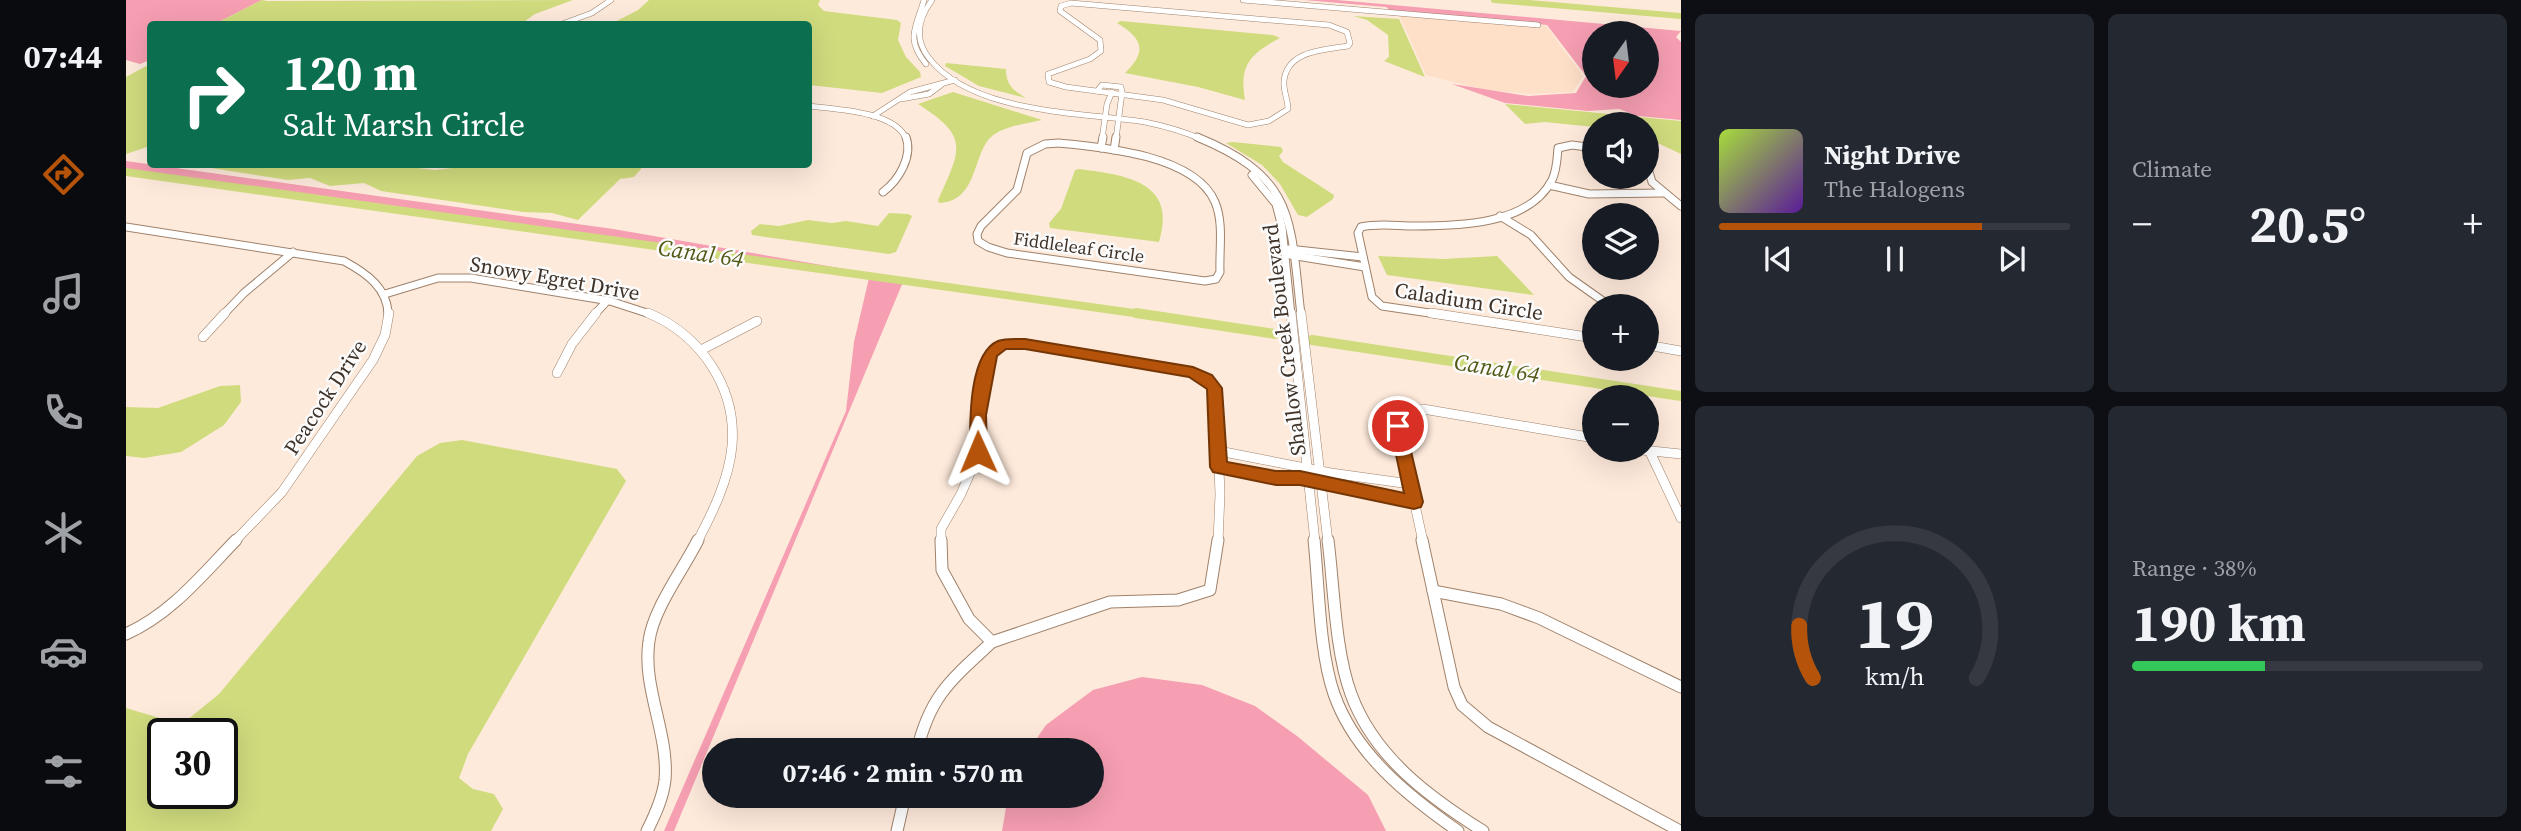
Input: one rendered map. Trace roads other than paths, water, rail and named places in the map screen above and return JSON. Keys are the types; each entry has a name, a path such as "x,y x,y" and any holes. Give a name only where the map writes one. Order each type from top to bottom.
{"street":[{"path":"570,21 592,13 611,0"},
{"name":"Shallow Creek Boulevard","path":"924,0 913,25 913,44 925,63 953,81 984,98 1010,106 1112,119 1173,133 1209,146 1256,178 1276,204 1289,252 1314,475 1343,666 1351,700 1385,754 1406,775 1427,795 1483,831"},
{"name":"Shallow Creek Boulevard","path":"932,0 919,25 920,44 932,63 953,81"},
{"path":"1243,0 1538,25"},
{"path":"1080,3 1329,25 1347,32 1350,43 1349,46 1301,56 1286,70 1284,79 1288,109 1258,125 1238,123 1182,104 1097,90 1057,86 1046,78 1052,71 1097,56 1102,45 1095,35 1060,12 1061,6 1080,3"},
{"path":"873,116 919,88 953,81"},
{"path":"901,99 928,94 941,85"},
{"path":"1097,90 1102,85 1121,87 1123,106 1112,119 1101,148"},
{"path":"919,88 928,94"},
{"path":"1112,92 1107,104 1118,139 1114,150"},
{"path":"812,107 873,116 891,122 904,131 910,141 910,150 894,185 883,192"},
{"name":"Fiddleleaf Circle","path":"1059,143 1101,148 1171,163 1215,200 1220,272 1216,279 1205,281 1007,253 982,244 976,230 1007,203 1019,187 1024,158 1034,147 1059,143"},
{"path":"1582,146 1558,148 1556,172 1549,185 1578,194 1663,193"},
{"name":"Caladium Circle","path":"1549,185 1532,202 1500,215 1441,225 1361,227 1358,233 1365,267 1372,297 1382,306 1582,336"},
{"path":"1659,189 1681,206"},
{"path":"1500,215 1531,235 1569,277 1594,294"},
{"path":"126,227 344,261 363,271 384,294"},
{"path":"203,337 244,293 293,252"},
{"path":"1289,252 1363,257"},
{"path":"1289,252 1365,267"},
{"name":"Snowy Egret Drive","path":"384,294 417,283 449,277 607,301 650,314 681,332 701,350 719,374 729,401 732,448 717,499 652,625 647,641 648,663 664,747 665,777 648,831"},
{"name":"Peacock Drive","path":"126,635 146,625 172,606 287,485 373,360 385,335 389,312 384,294"},
{"path":"557,373 563,354 607,301"},
{"path":"701,350 757,321"},
{"path":"920,738 924,720 945,685 992,642 1110,602 1178,600 1210,590 1218,565 1219,451 1214,388 1206,379 1193,372 1025,344 1002,345 990,354 978,415 978,452 961,494 941,529 942,570 969,619 992,642"},
{"path":"1659,347 1681,351"},
{"path":"1582,436 1423,409 1406,411 1400,417 1398,426 1454,687 1462,705 1488,727 1679,831"},
{"path":"1219,451 1414,502"},
{"path":"1659,452 1681,454"},
{"path":"1652,462 1681,518"},
{"path":"1219,467 1276,478 1314,475 1410,484"},
{"name":"Shallow Creek Boulevard","path":"1314,475 1327,661 1335,697 1374,760 1422,807 1458,831"},
{"path":"1433,591 1502,604 1539,618 1681,687"},
{"path":"897,831 902,808"}],"waterway":[{"path":"1494,0 1681,16"},
{"name":"Canal 64","path":"126,172 1148,315"},
{"name":"Canal 64","path":"1136,313 1275,334"},
{"name":"Canal 64","path":"1312,340 1681,396"}]}
